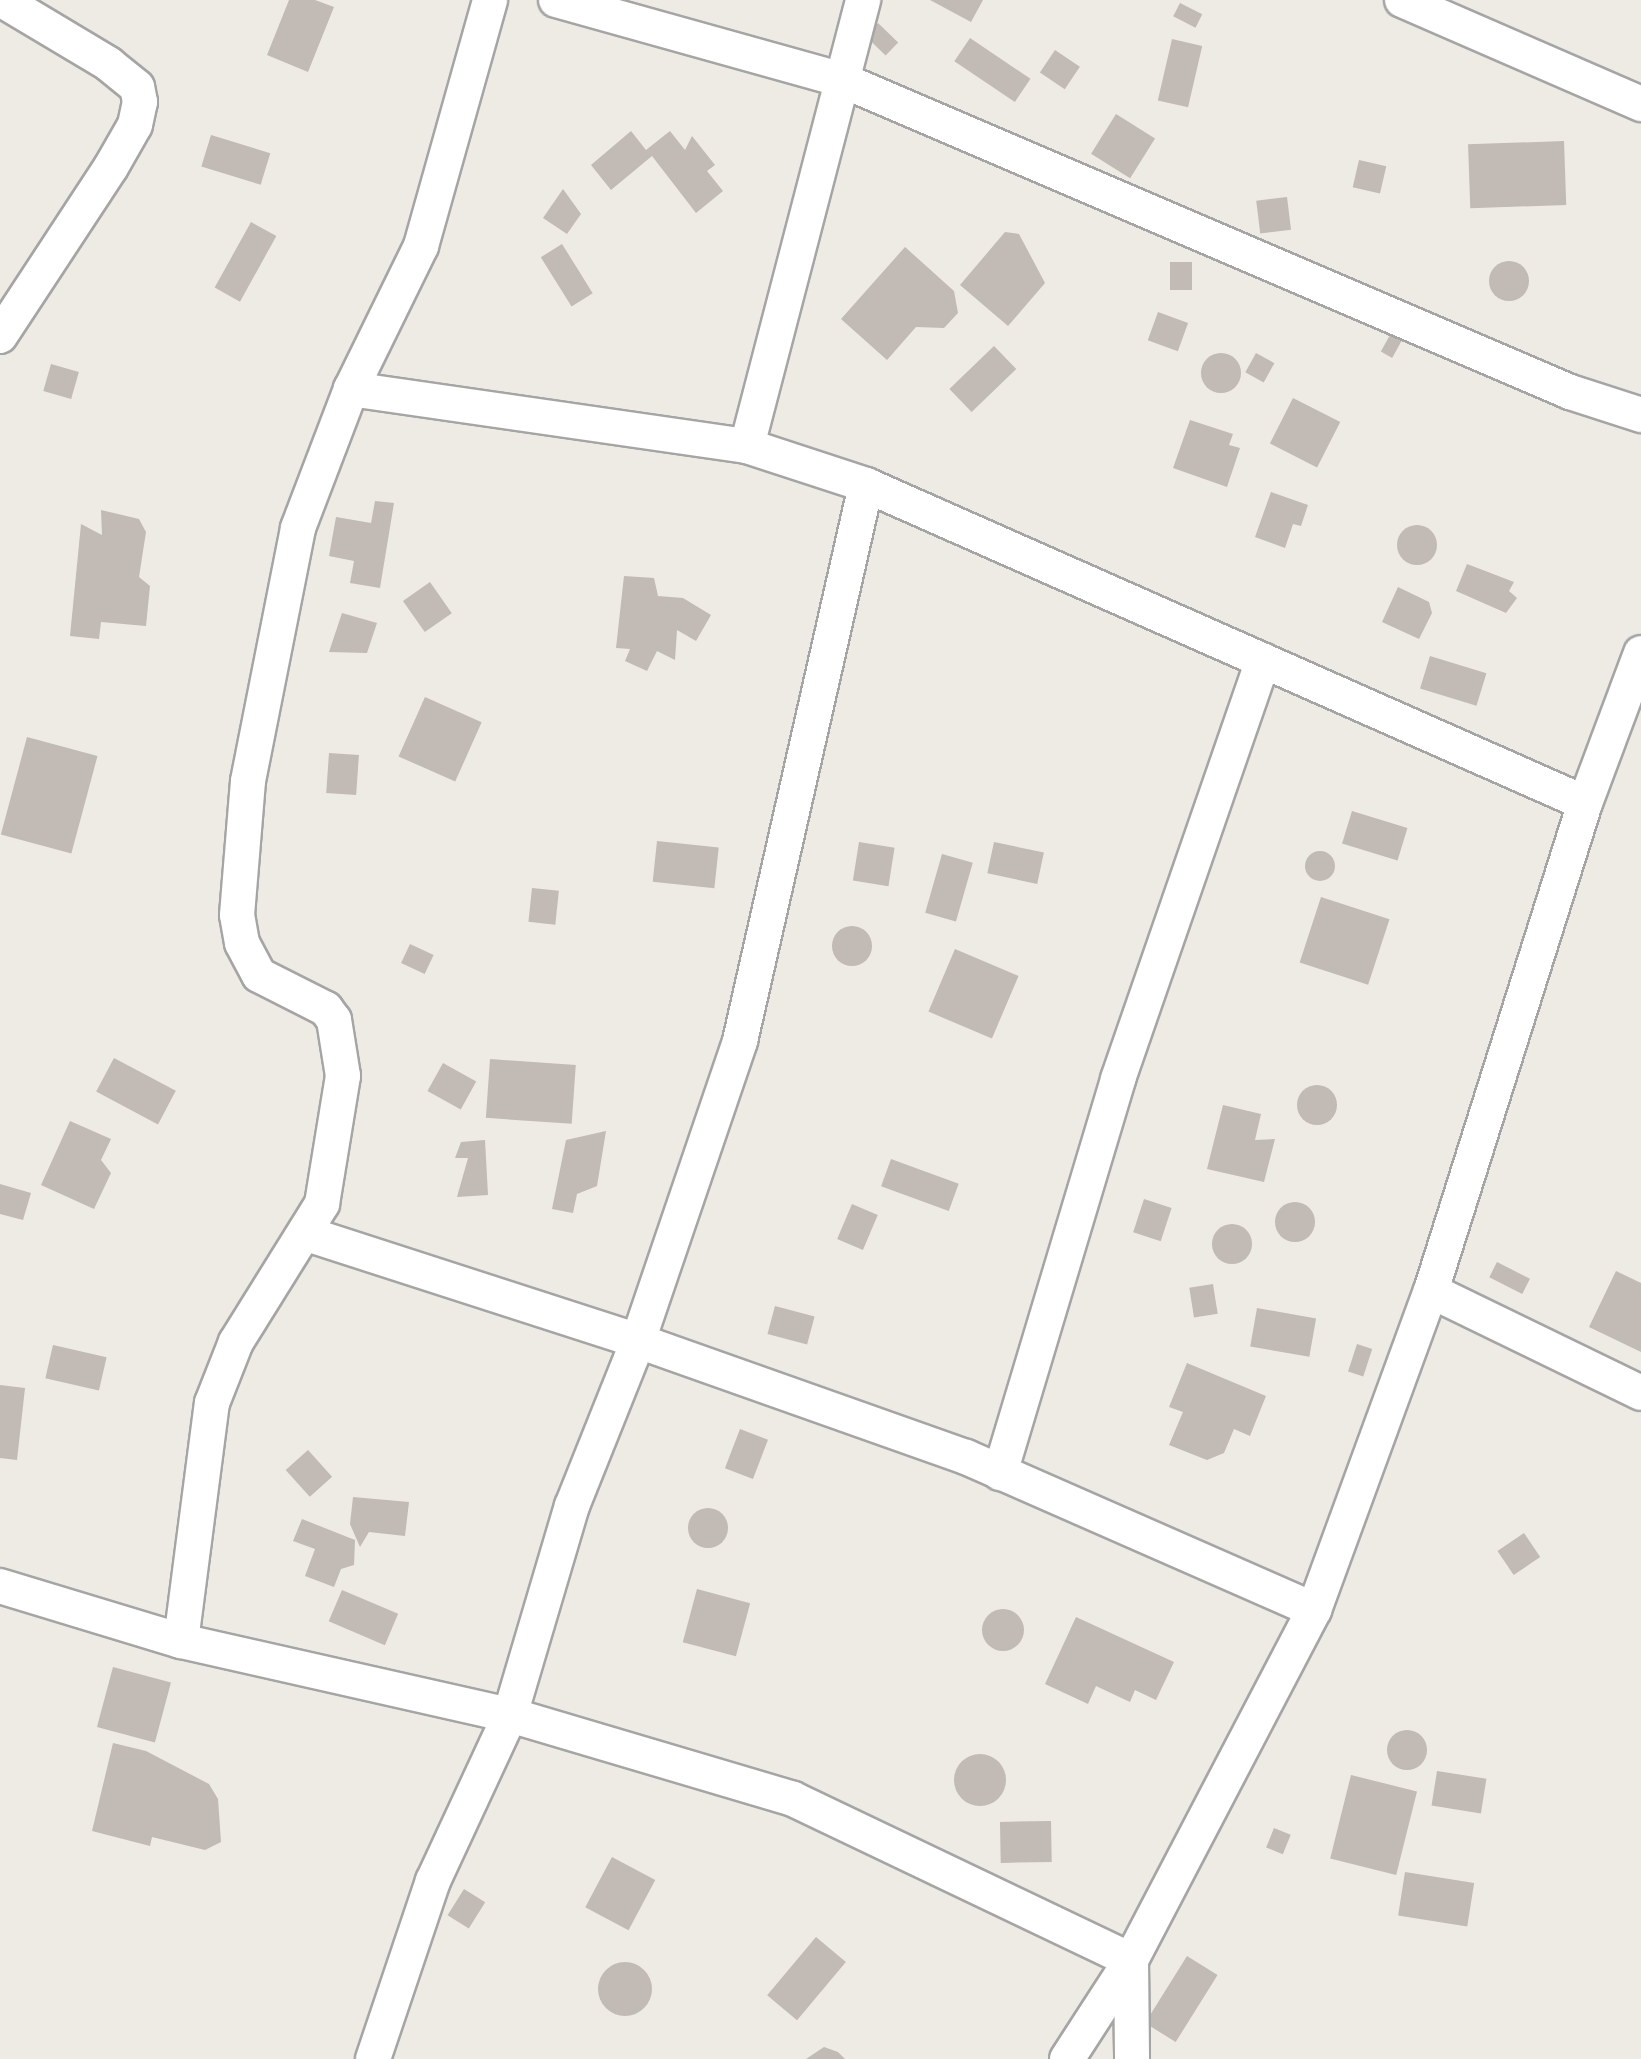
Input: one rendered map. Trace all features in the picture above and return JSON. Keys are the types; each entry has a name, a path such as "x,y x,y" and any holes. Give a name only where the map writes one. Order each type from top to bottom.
{"street":[{"path":"0,336 111,167 135,125 140,102 137,87 109,64 2,0"},
{"path":"181,1641 212,1403 236,1342 307,1234 322,1204 343,1076 334,1020 312,999 259,975 242,943 237,915 248,781 298,528 351,389 421,246 490,0"},
{"path":"556,0 842,80 1555,386 1641,415"},
{"path":"747,446 863,0"},
{"path":"1402,0 1641,104"},
{"path":"351,389 747,446 866,485 1585,803"},
{"path":"373,2059 433,1881 510,1715 572,1506 638,1341 740,1041 866,485"},
{"path":"1067,2059 1131,1960 1314,1610 1431,1291 1585,803 1641,653"},
{"path":"1000,1473 1118,1079 1263,660"},
{"path":"307,1234 638,1341 1000,1473 1314,1610"},
{"path":"1431,1291 1641,1393"},
{"path":"0,1586 181,1641 510,1715 793,1799 1131,1960"},
{"path":"1131,1960 1132,2059"}],"building":[{"path":"289,0 315,0 334,7 308,72 267,55"},
{"path":"930,0 983,0 971,22"},
{"path":"1180,3 1202,14 1195,28 1173,16"},
{"path":"878,23 898,42 886,55 865,36"},
{"path":"970,38 1031,79 1015,102 954,61"},
{"path":"1172,39 1202,46 1188,107 1158,100"},
{"path":"1055,50 1080,67 1065,89 1040,72"},
{"path":"1116,114 1155,138 1130,178 1091,154"},
{"path":"631,131 646,150 670,131 685,150 692,136 715,165 707,171 723,191 696,213 652,156 611,190 591,165"},
{"path":"211,135 270,153 261,185 201,167"},
{"path":"1564,141 1566,205 1470,208 1468,144"},
{"path":"1359,160 1386,166 1380,194 1353,187"},
{"path":"563,189 581,214 567,234 543,218"},
{"path":"1287,197 1291,230 1260,234 1256,201"},
{"path":"251,222 276,236 240,302 215,288"},
{"path":"1005,232 1019,234 1045,283 1008,326 960,285"},
{"path":"562,244 593,293 572,306 541,257"},
{"path":"905,247 954,291 958,313 944,328 916,327 887,360 841,319"},
{"path":"1509,261 1523,267 1529,281 1523,295 1509,301 1495,295 1489,281 1495,267"},
{"path":"1170,262 1192,262 1192,290 1170,290"},
{"path":"1158,312 1188,323 1178,351 1148,340"},
{"path":"1390,335 1401,341 1392,358 1381,352"},
{"path":"994,346 1016,369 972,412 949,389"},
{"path":"1221,353 1235,359 1241,373 1235,387 1221,393 1207,387 1201,373 1207,359"},
{"path":"1256,353 1274,363 1264,382 1245,372"},
{"path":"51,364 79,372 71,399 43,391"},
{"path":"1293,398 1340,422 1317,468 1270,443"},
{"path":"1190,420 1233,434 1229,445 1240,448 1227,487 1173,468"},
{"path":"1271,492 1308,505 1301,526 1293,524 1285,548 1255,537"},
{"path":"375,501 394,503 380,588 350,583 354,561 329,556 336,517 371,523"},
{"path":"101,510 139,519 146,532 139,577 150,586 146,626 101,622 99,639 70,636 81,524 102,535"},
{"path":"1417,525 1431,531 1437,545 1431,559 1417,565 1403,559 1397,545 1403,531"},
{"path":"1467,564 1514,582 1509,591 1517,598 1506,613 1456,591"},
{"path":"624,576 654,578 658,596 683,598 711,615 696,641 677,630 675,660 657,651 647,671 625,661 630,649 616,648"},
{"path":"430,582 452,613 425,632 403,601"},
{"path":"1398,587 1429,602 1432,613 1419,639 1382,622"},
{"path":"342,613 377,623 367,653 329,652"},
{"path":"1430,656 1486,673 1476,706 1420,689"},
{"path":"425,697 482,722 455,782 399,756"},
{"path":"27,737 98,756 71,853 1,835"},
{"path":"329,753 359,755 356,795 326,793"},
{"path":"1352,811 1407,828 1398,860 1342,844"},
{"path":"657,841 719,847 714,888 653,882"},
{"path":"859,842 895,848 888,886 853,881"},
{"path":"994,842 1044,853 1037,884 987,873"},
{"path":"1320,851 1330,856 1335,866 1330,876 1320,881 1310,876 1305,866 1310,856"},
{"path":"942,854 973,863 956,921 925,913"},
{"path":"532,888 559,891 555,925 528,922"},
{"path":"1321,897 1389,919 1368,985 1300,963"},
{"path":"852,926 866,932 872,946 866,960 852,966 838,960 832,946 838,932"},
{"path":"410,944 434,955 425,974 401,963"},
{"path":"955,949 1019,976 992,1039 928,1012"},
{"path":"114,1058 176,1091 158,1124 96,1092"},
{"path":"490,1059 576,1065 572,1124 486,1118"},
{"path":"443,1063 476,1081 461,1109 427,1091"},
{"path":"1317,1085 1331,1091 1337,1105 1331,1119 1317,1125 1303,1119 1297,1105 1303,1091"},
{"path":"1223,1105 1261,1114 1255,1140 1275,1139 1264,1182 1207,1169"},
{"path":"70,1121 111,1139 101,1160 111,1173 94,1209 41,1185"},
{"path":"606,1131 597,1186 577,1194 573,1213 552,1209 566,1140"},
{"path":"485,1140 488,1195 457,1197 468,1158 455,1158 461,1142"},
{"path":"891,1159 959,1184 949,1211 881,1186"},
{"path":"0,1184 31,1193 23,1220 0,1214"},
{"path":"1144,1199 1172,1208 1161,1241 1133,1232"},
{"path":"1295,1202 1309,1208 1315,1222 1309,1236 1295,1242 1281,1236 1275,1222 1281,1208"},
{"path":"852,1204 878,1215 863,1250 837,1239"},
{"path":"1232,1224 1246,1230 1252,1244 1246,1258 1232,1264 1218,1258 1212,1244 1218,1230"},
{"path":"1497,1262 1530,1279 1522,1294 1489,1277"},
{"path":"1616,1271 1641,1283 1641,1352 1589,1327"},
{"path":"1213,1284 1218,1314 1194,1317 1189,1288"},
{"path":"775,1306 815,1317 807,1345 767,1334"},
{"path":"1257,1308 1316,1318 1309,1357 1250,1346"},
{"path":"1357,1344 1372,1349 1363,1377 1348,1372"},
{"path":"53,1345 107,1357 99,1391 45,1378"},
{"path":"1187,1363 1266,1396 1250,1436 1234,1429 1224,1453 1207,1460 1169,1445 1183,1412 1169,1407"},
{"path":"0,1385 25,1388 17,1460 0,1458"},
{"path":"740,1429 768,1440 753,1479 725,1468"},
{"path":"308,1450 332,1477 310,1497 286,1470"},
{"path":"353,1497 409,1502 405,1536 369,1532 360,1547 350,1524"},
{"path":"708,1508 722,1514 728,1528 722,1542 708,1548 694,1542 688,1528 694,1514"},
{"path":"302,1519 355,1540 354,1565 341,1569 334,1587 305,1576 315,1549 293,1541"},
{"path":"1524,1533 1540,1557 1514,1575 1497,1551"},
{"path":"697,1589 750,1603 736,1656 683,1642"},
{"path":"342,1590 398,1614 385,1645 329,1621"},
{"path":"1003,1609 1018,1615 1024,1630 1018,1645 1003,1651 988,1645 982,1630 988,1615"},
{"path":"1076,1617 1174,1662 1156,1700 1135,1690 1130,1702 1096,1686 1088,1704 1045,1684"},
{"path":"113,1667 171,1683 155,1742 97,1727"},
{"path":"1407,1730 1421,1736 1427,1750 1421,1764 1407,1770 1393,1764 1387,1750 1393,1736"},
{"path":"113,1743 146,1751 209,1784 218,1799 221,1842 205,1850 152,1837 150,1846 92,1831"},
{"path":"980,1754 999,1761 1006,1780 999,1799 980,1806 961,1799 954,1780 961,1761"},
{"path":"1437,1771 1486,1779 1481,1813 1432,1806"},
{"path":"1351,1775 1417,1791 1396,1875 1330,1858"},
{"path":"1051,1821 1052,1862 1001,1863 1000,1822"},
{"path":"1274,1828 1291,1835 1283,1854 1266,1847"},
{"path":"612,1857 655,1880 629,1930 585,1907"},
{"path":"1405,1872 1474,1883 1467,1926 1398,1915"},
{"path":"464,1889 485,1902 469,1929 448,1915"},
{"path":"816,1937 846,1962 797,2020 767,1995"},
{"path":"1187,1956 1218,1975 1176,2042 1145,2023"},
{"path":"625,1962 644,1970 652,1989 644,2008 625,2016 606,2008 598,1989 606,1970"},
{"path":"824,2047 838,2052 845,2059 806,2059"}]}
